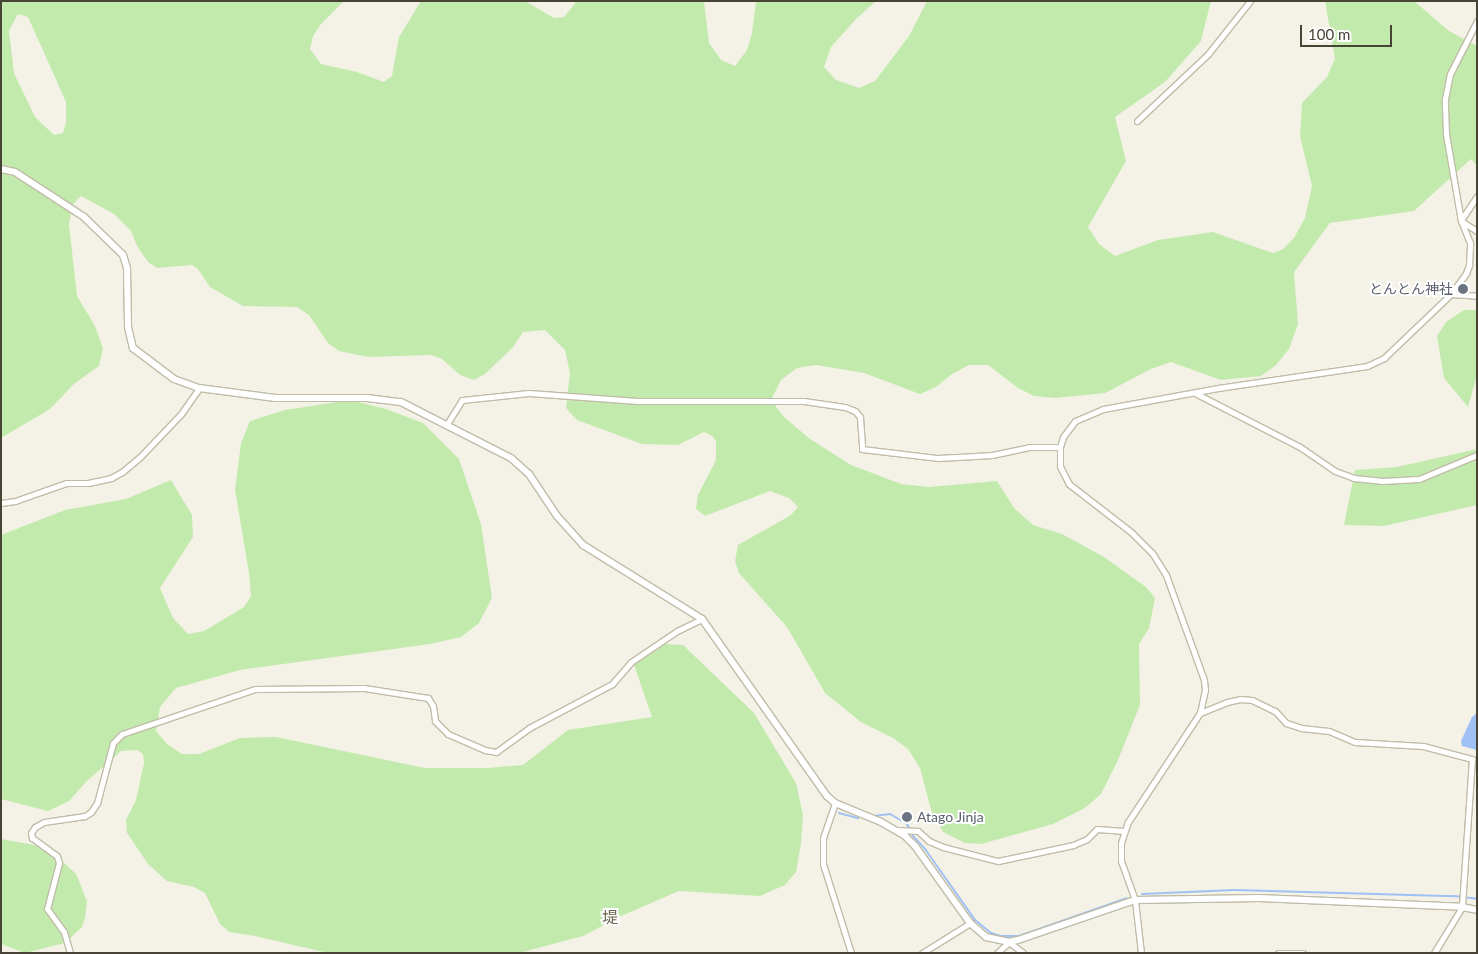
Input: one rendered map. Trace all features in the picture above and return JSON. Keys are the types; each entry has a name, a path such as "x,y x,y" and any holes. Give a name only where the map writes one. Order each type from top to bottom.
{"street":[{"path":"1137,121 1208,54 1250,1"},
{"path":"1141,953 1135,900 1121,861 1120,850 1124,831 1200,713 1205,690 1204,680 1166,575 1152,553 1131,532 1068,484 1060,466 1060,447 1069,429 1084,416 1103,409 1367,366 1384,358 1451,294 1462,282 1469,265 1470,243 1461,221 1446,134 1445,99 1450,74 1477,21"},
{"path":"1,169 16,172 84,217 124,255 128,328 133,348 174,379 198,388 275,398 386,399 401,402 502,452 519,464 529,474 557,516 583,545 702,619 818,785 835,803 897,830 915,846 970,923 986,937 1009,942 1023,953"},
{"path":"1461,221 1477,196"},
{"path":"1461,221 1477,231"},
{"path":"1451,294 1477,296"},
{"path":"1,503 15,501 66,483 88,483 111,478 122,472 140,457 181,414 198,388"},
{"path":"447,424 462,400 529,393 638,401 804,401 845,407 855,411 860,417 862,449 938,458 992,455 1029,448 1060,447"},
{"path":"1194,393 1300,447 1335,471 1354,478 1381,481 1419,479 1477,455"},
{"path":"70,953 64,932 47,909 59,863 57,856 32,838 31,832 35,827 44,822 85,816 90,812 97,803 113,743 122,734 255,689 364,688 428,698 435,721 448,734 486,750 496,752 530,728 612,684 631,662 677,631 702,619"},
{"path":"1200,713 1227,702 1252,700 1275,711 1286,724 1329,732 1355,742 1424,746 1472,760 1462,904 1434,953"},
{"path":"835,803 823,838 823,864 852,953"},
{"path":"897,830 910,830 942,847 998,861 1073,845 1087,839 1097,829 1124,831"},
{"path":"997,953 1009,942 1063,926 1135,900 1259,898 1462,904 1477,910"},
{"path":"922,953 970,923"},
{"path":"1278,953 1303,953"}],"green space":[{"path":"1,1 344,1 321,24 313,36 310,49 321,64 357,72 384,82 392,76 399,37 421,1 525,1 554,18 564,17 577,1 704,1 709,43 721,60 735,66 747,50 752,33 756,1 876,1 856,19 831,47 824,67 836,80 859,88 875,81 909,36 927,1 1211,1 1201,41 1165,82 1115,117 1126,161 1088,227 1099,244 1115,256 1158,240 1213,232 1273,253 1283,249 1294,238 1305,218 1312,186 1300,136 1302,103 1327,77 1335,59 1325,1 1414,1 1449,31 1477,46 1477,166 1471,159 1414,211 1330,223 1294,272 1298,324 1289,349 1276,365 1261,376 1221,380 1171,362 1151,369 1105,393 1055,398 1034,396 1018,388 988,365 969,365 952,374 936,387 920,394 864,373 816,365 797,368 781,380 771,400 784,417 810,439 851,465 901,484 929,487 997,481 1014,508 1033,525 1062,534 1104,557 1146,587 1155,598 1149,628 1139,644 1140,705 1118,760 1101,794 1085,808 1053,824 981,844 965,843 943,832 932,813 920,768 908,749 893,738 861,722 825,693 787,627 739,573 735,561 738,545 791,515 798,507 789,498 770,491 705,516 696,509 698,495 716,460 716,441 712,436 704,432 678,445 642,444 577,420 566,408 570,373 565,350 545,330 523,332 513,347 485,374 474,380 460,375 442,359 431,355 368,357 339,351 328,343 309,315 297,307 243,306 210,287 198,269 192,265 157,268 148,262 137,246 131,231 114,214 81,196 73,204 69,224 77,296 95,326 103,349 99,366 74,384 50,409 1,438","holes":["18,14 28,17 66,102 66,123 63,133 54,135 35,117 14,73 9,31"]},
{"path":"1464,310 1477,310 1477,375 1468,407 1444,378 1437,336 1446,322"},
{"path":"350,400 386,409 423,423 459,459 481,524 492,598 479,623 461,637 430,644 240,670 176,688 160,707 156,731 167,744 182,754 199,754 240,738 276,737 425,768 488,768 523,765 568,730 652,717 633,662 664,644 683,645 754,713 796,783 803,815 801,844 796,872 785,885 760,896 679,891 619,917 583,936 519,953 328,953 229,932 220,924 205,893 194,887 167,881 148,864 127,833 126,820 136,800 144,763 143,754 137,750 121,751 86,782 69,801 48,811 1,799 1,535 65,510 126,499 171,480 192,515 193,537 160,588 173,618 188,634 204,631 244,607 251,596 235,490 241,443 250,421 285,410"},
{"path":"1477,449 1477,505 1384,526 1344,525 1355,470 1397,467"},
{"path":"1,839 34,845 61,860 76,874 87,901 85,918 82,927 65,943 25,953 1,944"}],"water":[{"path":"1477,713 1477,750 1462,746 1461,741 1472,717"}],"waterway":[{"path":"839,813 858,818"},
{"path":"874,816 890,814 907,824 913,836 925,849 975,920 991,933 1001,936 1019,936 1127,898"},
{"path":"1142,894 1234,890 1454,896 1477,899"}],"place":[{"name":"とんとん神社","path":"1463,289"},
{"name":"Atago Jinja","path":"907,817"}],"district":[{"name":"堤","path":"610,917"}]}
